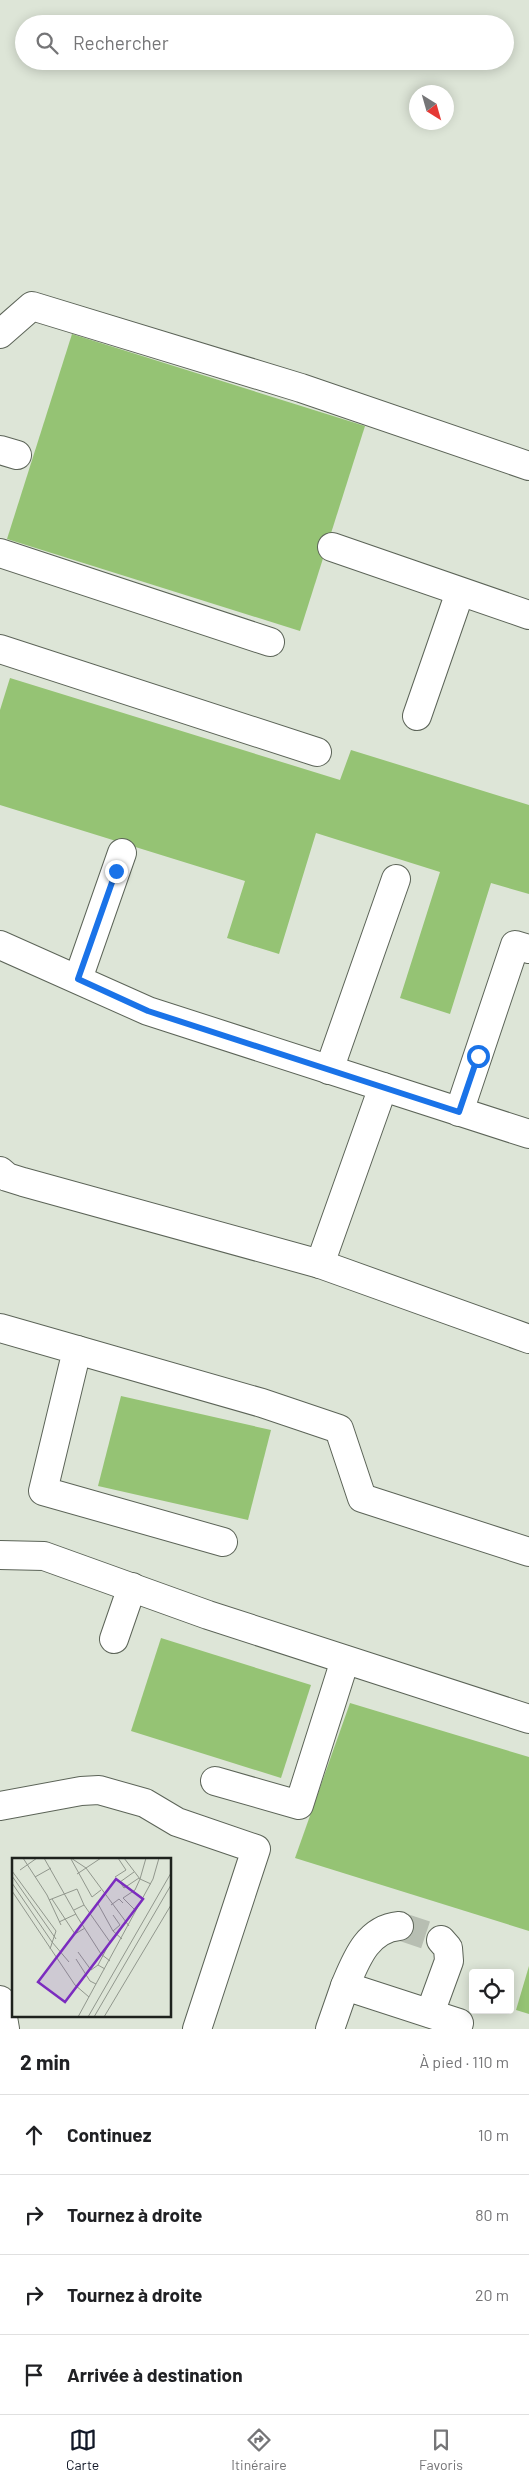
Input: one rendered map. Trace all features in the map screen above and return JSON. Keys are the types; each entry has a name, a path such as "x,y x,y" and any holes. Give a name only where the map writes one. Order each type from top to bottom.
{"street":[{"path":"0,334 32,306 301,388 529,466"},
{"path":"332,547 529,616"},
{"path":"0,554 270,642"},
{"path":"417,716 460,592"},
{"path":"0,649 316,752"},
{"path":"78,979 122,853"},
{"path":"329,1070 396,879"},
{"path":"0,945 148,1011 529,1134"},
{"path":"459,1112 515,945 529,949"},
{"path":"320,1264 383,1087"},
{"path":"0,1171 23,1182 320,1264 529,1340"},
{"path":"0,1328 262,1403 339,1429 362,1498 529,1552"},
{"path":"77,1350 43,1491 223,1542"},
{"path":"0,1555 44,1556 208,1615 529,1719"},
{"path":"114,1639 132,1588"},
{"path":"214,1781 299,1805 346,1660"},
{"path":"0,1806 81,1791 99,1790 145,1803 177,1822 256,1849 197,2029"},
{"path":"330,2029 356,1960 371,1939 387,1928 399,1926"},
{"path":"430,2013 449,1961 448,1948 441,1940"},
{"path":"345,1986 459,2023 457,2029"},
{"path":"0,2000 5,2029"}],"building":[{"path":"72,334 365,426 300,631 7,539"},
{"path":"10,678 340,780 351,750 529,805 529,894 491,883 450,1014 400,998 440,872 316,833 279,954 227,938 245,881 0,805 0,710"},
{"path":"121,1396 271,1430 248,1520 98,1486"},
{"path":"161,1638 311,1685 281,1778 131,1731"},
{"path":"350,1703 529,1757 529,1931 295,1858"},
{"path":"529,1966 529,2014 516,2010"}],"tunnel":[{"path":"399,1926 441,1940"}],"route":[{"path":"116,871 78,979 148,1011 459,1112 478,1056"}]}
